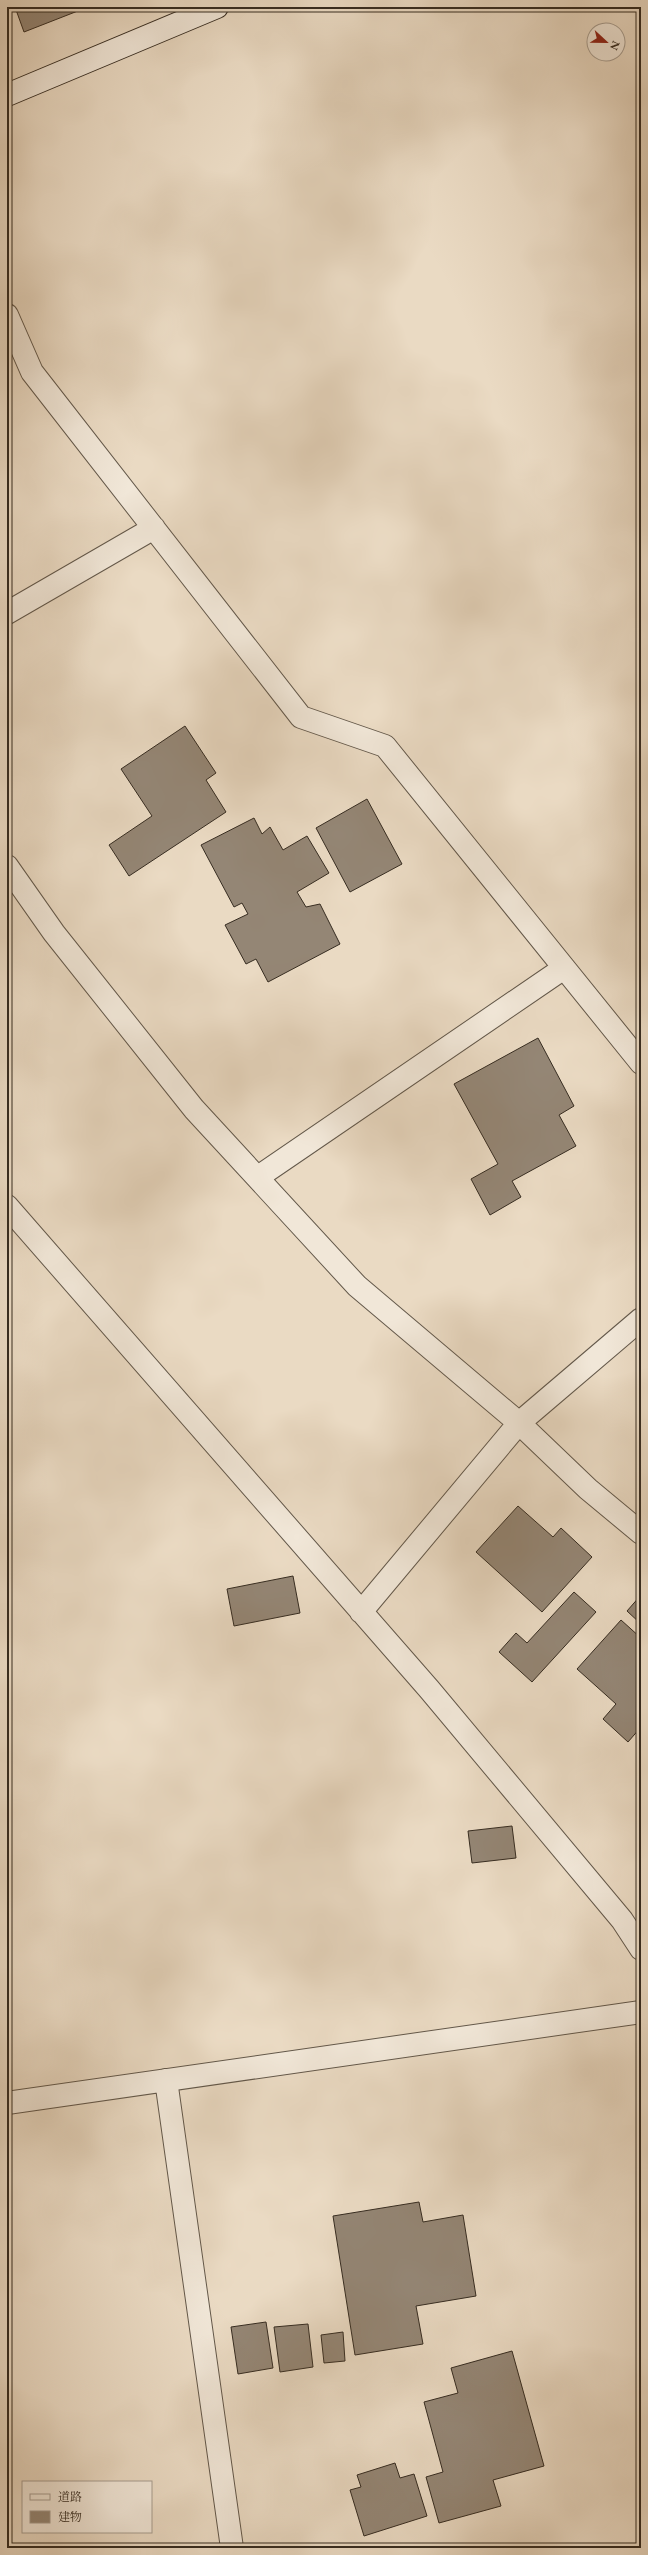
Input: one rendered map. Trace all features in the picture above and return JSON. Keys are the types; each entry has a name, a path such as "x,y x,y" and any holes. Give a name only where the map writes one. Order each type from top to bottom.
{"street":[{"path":"7,95 217,7"},
{"path":"7,315 32,372 301,717 386,746 641,1063"},
{"path":"7,613 154,528"},
{"path":"7,866 54,933 189,1103 357,1286 519,1423 588,1489 641,1533"},
{"path":"258,1177 564,968"},
{"path":"7,1206 429,1689 622,1920 641,1949"},
{"path":"361,1612 519,1423 641,1319"},
{"path":"7,2104 641,2012"},
{"path":"166,2080 232,2548"}],"building":[{"path":"15,7 88,7 24,32"},
{"path":"185,726 216,773 206,780 226,812 129,876 109,845 152,816 121,769"},
{"path":"367,799 402,864 350,892 316,828"},
{"path":"254,818 262,834 270,827 283,850 307,836 329,873 297,892 306,907 320,904 340,944 268,982 256,959 246,964 225,925 248,914 242,903 234,907 201,845"},
{"path":"538,1038 574,1106 559,1115 576,1146 512,1181 521,1197 490,1215 471,1179 498,1164 454,1084"},
{"path":"518,1506 553,1537 561,1528 592,1557 542,1612 476,1552"},
{"path":"293,1576 300,1613 234,1626 227,1589"},
{"path":"574,1592 596,1612 532,1682 499,1652 516,1633 527,1643"},
{"path":"641,1595 641,1624 627,1611"},
{"path":"621,1620 641,1638 641,1727 628,1742 603,1719 616,1704 577,1669"},
{"path":"512,1826 516,1858 472,1863 468,1831"},
{"path":"419,2202 423,2222 463,2215 476,2296 416,2306 423,2344 355,2355 333,2216"},
{"path":"266,2322 273,2368 238,2374 231,2327"},
{"path":"308,2324 313,2367 280,2372 274,2327"},
{"path":"343,2332 345,2361 324,2363 321,2335"},
{"path":"512,2351 544,2466 493,2480 501,2506 439,2523 426,2477 443,2472 424,2402 458,2393 451,2368"},
{"path":"395,2463 400,2478 414,2474 427,2516 364,2536 350,2490 361,2487 357,2475"}]}
